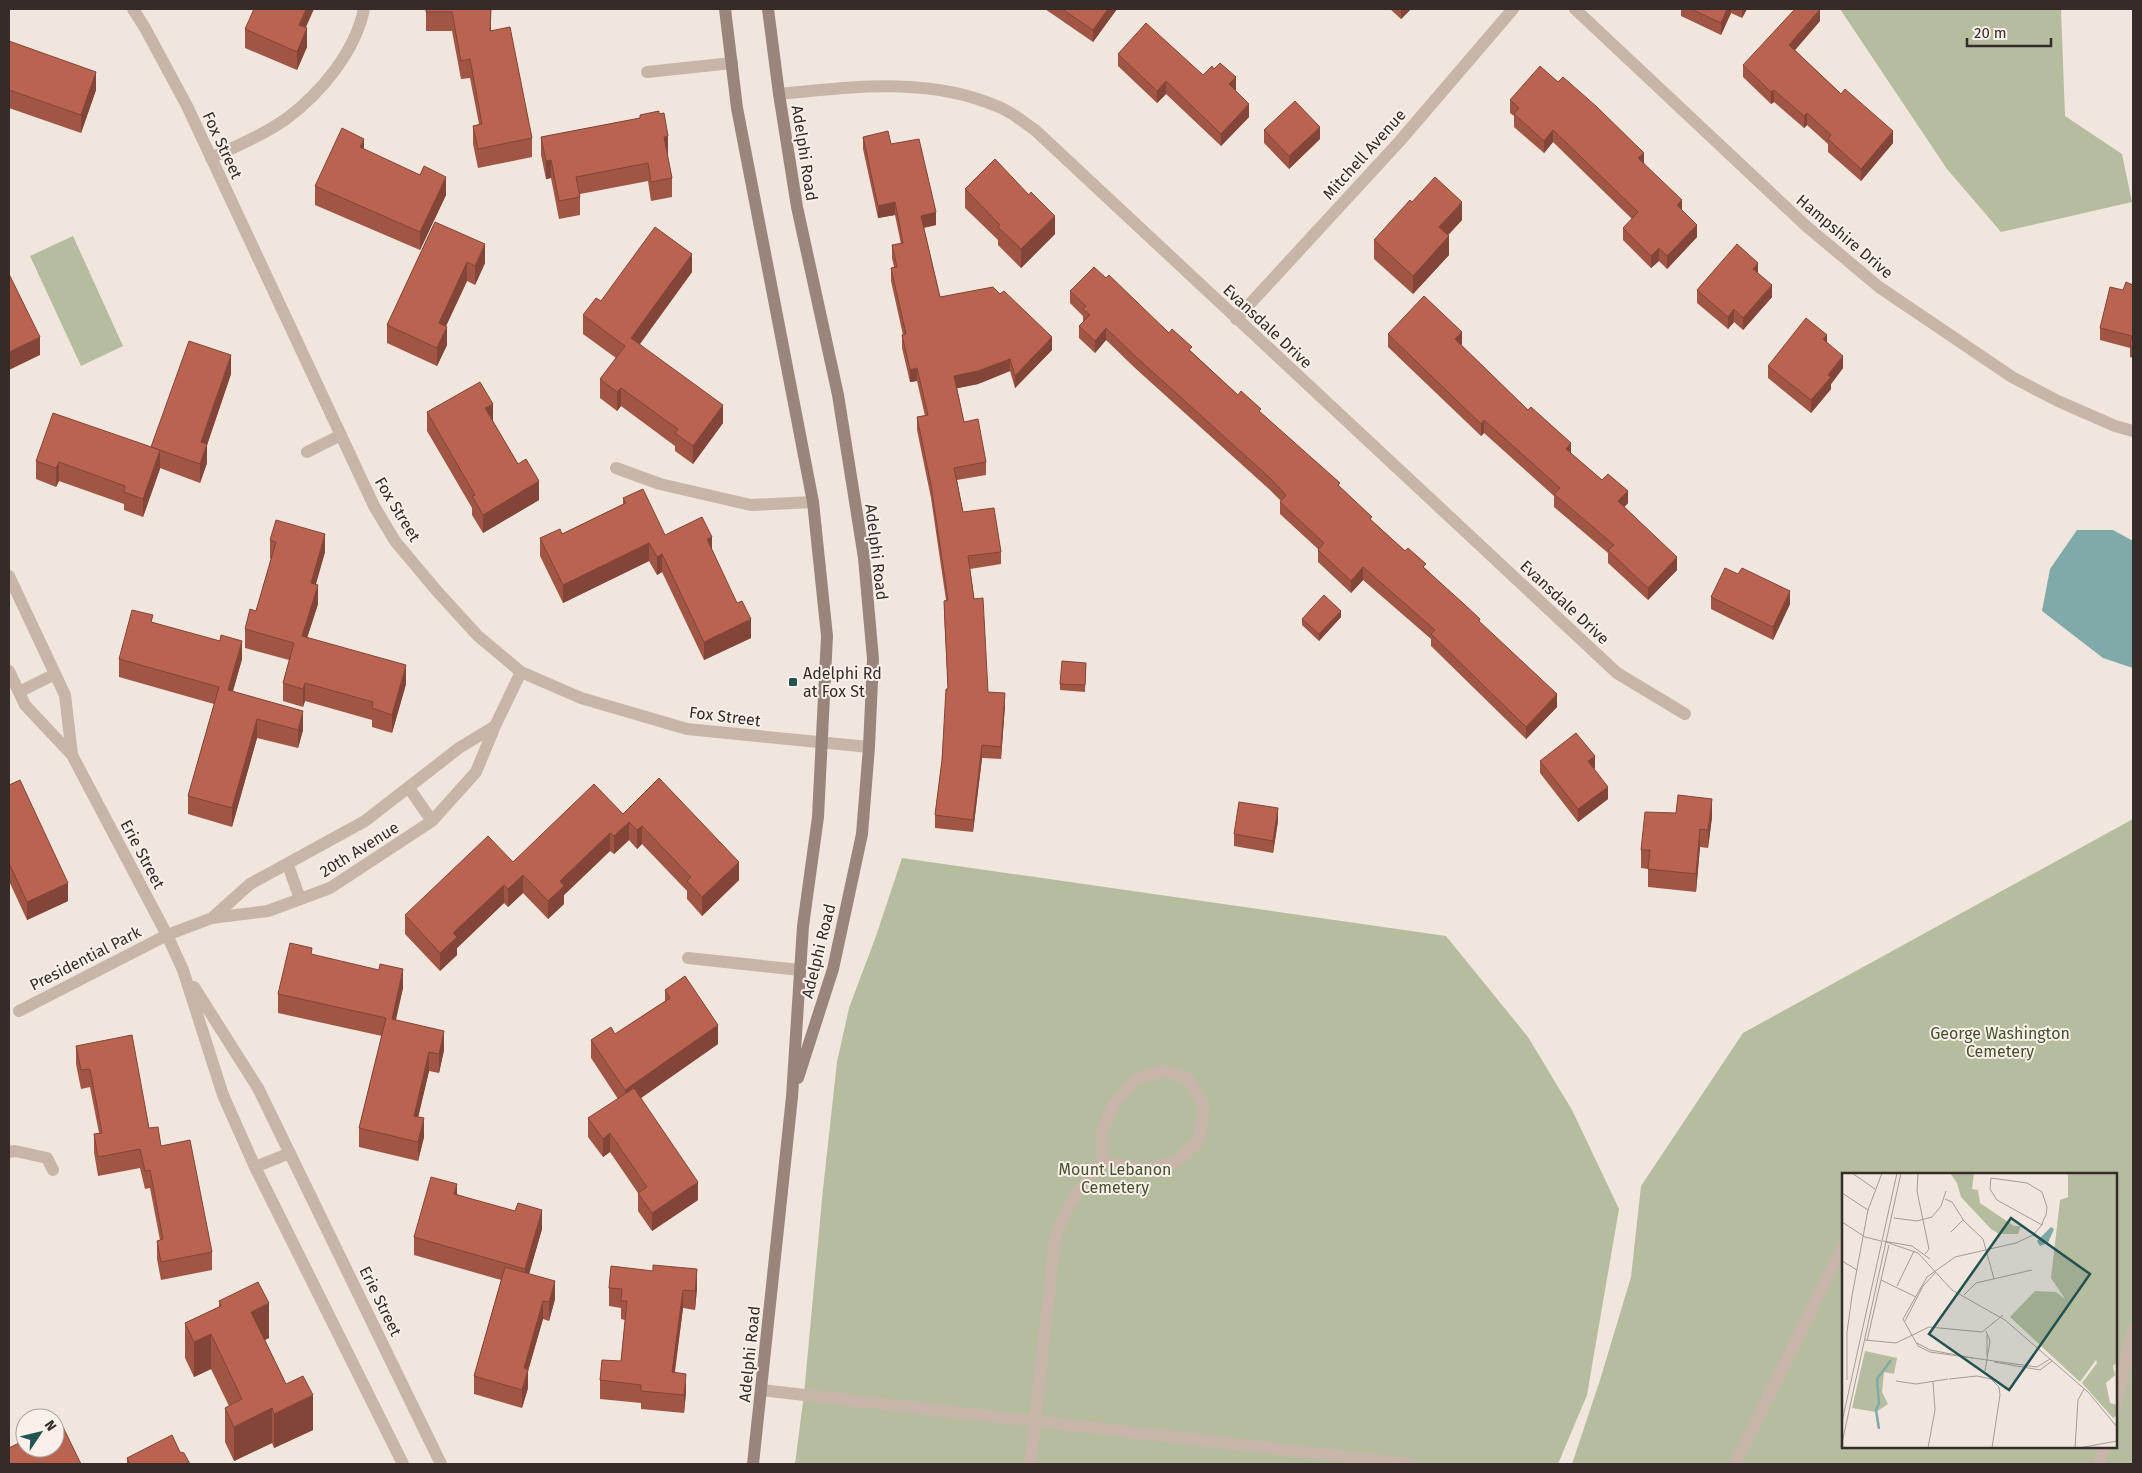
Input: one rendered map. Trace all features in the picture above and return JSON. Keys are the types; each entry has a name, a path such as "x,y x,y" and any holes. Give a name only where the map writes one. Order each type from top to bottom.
{"main road":[{"name":"Adelphi Road","path":"725,9 737,108 813,502 828,636 818,817 803,926 792,1097 753,1464"},
{"name":"Adelphi Road","path":"768,9 797,206 838,395 864,558 873,659 869,747 862,834 833,969 792,1097"}],"street":[{"name":"Fox Street","path":"133,9 187,106 374,506 396,541 436,590 478,636 521,672 581,698 688,729 869,747"},
{"path":"212,158 286,119 307,101 342,61 362,19 364,9"},
{"name":"Mitchell Avenue","path":"1236,318 1399,142 1514,9"},
{"name":"Hampshire Drive","path":"1575,9 1805,225 1878,287 2012,378 2058,402 2115,426 2133,431"},
{"path":"647,72 732,63"},
{"name":"Evansdale Drive","path":"779,94 860,86 903,85 958,94 1000,107 1035,130 1617,672 1685,714"},
{"path":"307,452 341,435"},
{"path":"616,468 660,484 751,504 813,502"},
{"name":"Erie Street","path":"9,576 65,695 72,755"},
{"name":"Erie Street","path":"9,671 25,704 72,755 167,935 183,970 223,1094 255,1167 403,1464"},
{"name":"20th Avenue","path":"167,935 212,918 268,911 330,888 432,821 476,772 494,726 521,672"},
{"path":"19,692 55,674"},
{"name":"20th Avenue","path":"212,918 250,884 288,865 309,850 366,821 459,748 494,726"},
{"path":"410,788 432,821"},
{"path":"288,865 300,899"},
{"name":"Presidential Park","path":"18,1010 167,935"},
{"path":"688,958 800,970"},
{"name":"Erie Street","path":"183,970 258,1088 441,1464"},
{"path":"1030,1464 1055,1240 1062,1216 1079,1188 1103,1162 1102,1131 1113,1106 1136,1079 1162,1071 1188,1078 1204,1107 1199,1141 1177,1161 1142,1170 1103,1162"},
{"path":"9,1152 46,1158 53,1170"},
{"path":"255,1167 290,1153"},
{"path":"1735,1464 1842,1248"},
{"path":"2117,1401 2133,1330"},
{"path":"761,1390 1410,1464"},
{"path":"2099,1464 2104,1448"}],"green space":[{"path":"1840,9 2061,9 2065,116 2122,154 2132,202 2001,232 1947,169"},
{"path":"73,236 123,346 81,366 30,256"},
{"name":"George Washington Cemetery","path":"2133,819 2133,1464 1572,1464 1631,1277 1641,1186 1743,1033"},
{"name":"Mount Lebanon Cemetery","path":"902,858 1446,936 1528,1037 1572,1110 1619,1209 1587,1395 1558,1464 795,1464 804,1394 837,1062 849,1008"}],"water":[{"path":"2077,530 2113,530 2133,541 2133,668 2103,658 2042,611 2050,569"}],"building":[{"path":"254,9 306,9 299,25 307,28 297,52 245,29"},
{"path":"426,9 491,9 490,31 510,27 532,138 478,149 473,126 482,124 470,59 461,61 452,12 426,12"},
{"path":"1062,9 1108,9 1093,30"},
{"path":"1691,9 1727,9 1721,23"},
{"path":"1795,9 1820,9 1789,45 1841,94 1845,89 1893,131 1861,169 1828,139 1831,135 1807,113 1804,116 1774,90 1771,92 1743,65"},
{"path":"1146,23 1203,75 1212,66 1214,69 1220,63 1236,77 1229,84 1249,104 1221,134 1166,81 1157,91 1118,54"},
{"path":"9,41 96,72 81,115 9,90"},
{"path":"1540,66 1558,82 1563,77 1597,107 1644,153 1638,158 1682,200 1677,205 1697,225 1667,256 1659,248 1651,256 1623,228 1638,212 1553,130 1544,141 1514,114 1519,108 1510,100"},
{"path":"1295,101 1320,127 1289,156 1264,130"},
{"path":"659,111 659,114 664,113 668,136 664,137 672,178 651,182 648,163 576,177 580,197 559,201 551,160 546,161 541,137 640,118 640,115"},
{"path":"342,128 364,139 360,147 420,175 424,166 446,177 420,232 315,186"},
{"path":"888,131 891,144 919,139 936,212 921,216 940,297 993,287 1000,294 1004,291 1052,337 1015,376 1010,359 978,371 954,376 964,422 978,419 986,462 954,468 963,512 994,508 1001,552 968,556 974,599 983,598 988,692 1005,693 1001,747 982,745 973,820 935,815 942,760 946,689 948,689 944,601 948,600 931,485 917,417 928,415 917,368 910,370 902,335 906,334 891,268 897,267 892,245 903,243 895,202 878,206 863,137"},
{"path":"995,159 1029,195 1031,192 1055,216 1021,249 998,227 1000,225 965,189"},
{"path":"1435,177 1462,202 1439,227 1449,236 1413,276 1374,240 1410,200 1412,202"},
{"path":"435,222 485,244 475,266 467,262 439,323 447,327 437,348 387,325"},
{"path":"655,227 692,254 631,338 723,405 693,446 675,433 678,429 621,388 617,392 600,379 625,346 583,315 596,298 601,301"},
{"path":"1737,244 1758,263 1753,269 1772,285 1743,318 1734,309 1728,317 1697,290"},
{"path":"1094,267 1106,278 1109,275 1169,333 1172,329 1192,347 1189,350 1238,395 1241,391 1261,409 1259,411 1340,483 1338,485 1372,517 1370,519 1405,551 1408,548 1426,564 1423,567 1557,694 1526,727 1431,634 1435,630 1363,567 1351,581 1318,550 1324,543 1280,502 1286,495 1270,478 1106,328 1095,341 1079,326 1090,315 1083,309 1086,306 1070,291"},
{"path":"9,274 40,337 9,352"},
{"path":"2126,282 2133,285 2133,346 2130,345 2132,336 2100,328 2110,287 2123,290"},
{"path":"1424,296 1462,332 1455,339 1528,410 1531,407 1571,443 1566,449 1602,480 1608,474 1628,491 1618,501 1677,557 1648,588 1608,550 1614,545 1554,494 1560,488 1484,420 1481,424 1388,334"},
{"path":"1806,318 1827,335 1823,339 1843,356 1828,375 1831,377 1811,400 1768,366"},
{"path":"189,341 231,355 201,442 207,444 200,464 151,447"},
{"path":"480,382 493,404 485,408 518,464 526,459 539,481 483,515 472,496 475,495 427,412"},
{"path":"53,413 160,450 143,499 124,492 125,486 59,462 56,468 36,461"},
{"path":"643,489 665,535 702,517 712,537 707,539 737,603 742,601 751,619 704,642 662,554 657,557 649,543 563,585 540,538 560,529 562,534 626,503 623,498"},
{"path":"276,520 325,534 311,583 318,585 302,636 406,665 392,715 372,708 373,702 305,683 303,689 283,683 294,643 245,629 250,609 256,611 276,542 270,540"},
{"path":"1725,568 1738,574 1742,568 1790,591 1773,627 1711,597"},
{"path":"1324,595 1341,611 1319,634 1302,619"},
{"path":"132,610 153,615 151,622 220,641 221,635 242,641 228,690 303,711 298,730 257,719 232,808 188,796 219,687 119,659"},
{"path":"1062,661 1086,663 1085,685 1060,684"},
{"path":"1576,733 1595,756 1588,761 1608,787 1578,809 1540,761"},
{"path":"659,778 739,862 702,897 687,881 691,877 642,826 637,830 629,822 614,836 610,833 560,881 564,886 548,901 523,875 508,889 504,885 453,933 457,937 440,953 405,915 488,836 513,862 594,784 623,814"},
{"path":"20,780 68,883 27,902 9,863 9,785"},
{"path":"1678,795 1712,799 1708,830 1700,829 1696,874 1648,869 1650,850 1641,850 1645,812 1676,813"},
{"path":"1239,802 1278,808 1273,841 1234,834"},
{"path":"290,943 312,948 311,954 379,970 380,964 403,969 392,1019 444,1031 439,1054 429,1052 414,1116 424,1118 418,1142 359,1128 386,1018 278,994"},
{"path":"685,976 718,1025 625,1090 591,1040 611,1027 615,1034 670,998 665,990"},
{"path":"132,1035 149,1128 158,1127 161,1146 190,1140 212,1252 161,1262 157,1241 163,1239 150,1170 145,1171 140,1149 98,1157 94,1134 102,1133 90,1069 81,1070 76,1046"},
{"path":"634,1088 698,1182 652,1213 638,1193 647,1187 610,1133 603,1139 588,1118"},
{"path":"431,1177 457,1184 454,1194 515,1211 518,1203 542,1210 525,1269 414,1237"},
{"path":"653,1265 697,1269 695,1291 683,1290 672,1372 686,1374 684,1395 641,1391 641,1385 600,1380 602,1360 621,1361 627,1301 621,1301 622,1289 609,1288 611,1266 653,1271"},
{"path":"505,1267 555,1281 549,1302 543,1301 524,1368 528,1370 522,1390 474,1376"},
{"path":"258,1282 269,1303 251,1312 286,1384 303,1376 313,1395 274,1414 272,1408 234,1427 225,1408 242,1399 211,1334 194,1342 185,1323 221,1306 219,1301"},
{"path":"65,1431 81,1464 9,1464 9,1448 15,1445 15,1458 65,1458"},
{"path":"172,1435 180,1452 184,1453 190,1464 130,1464 127,1458"}],"place":[{"name":"Adelphi Rd at Fox St","path":"793,682"}]}
